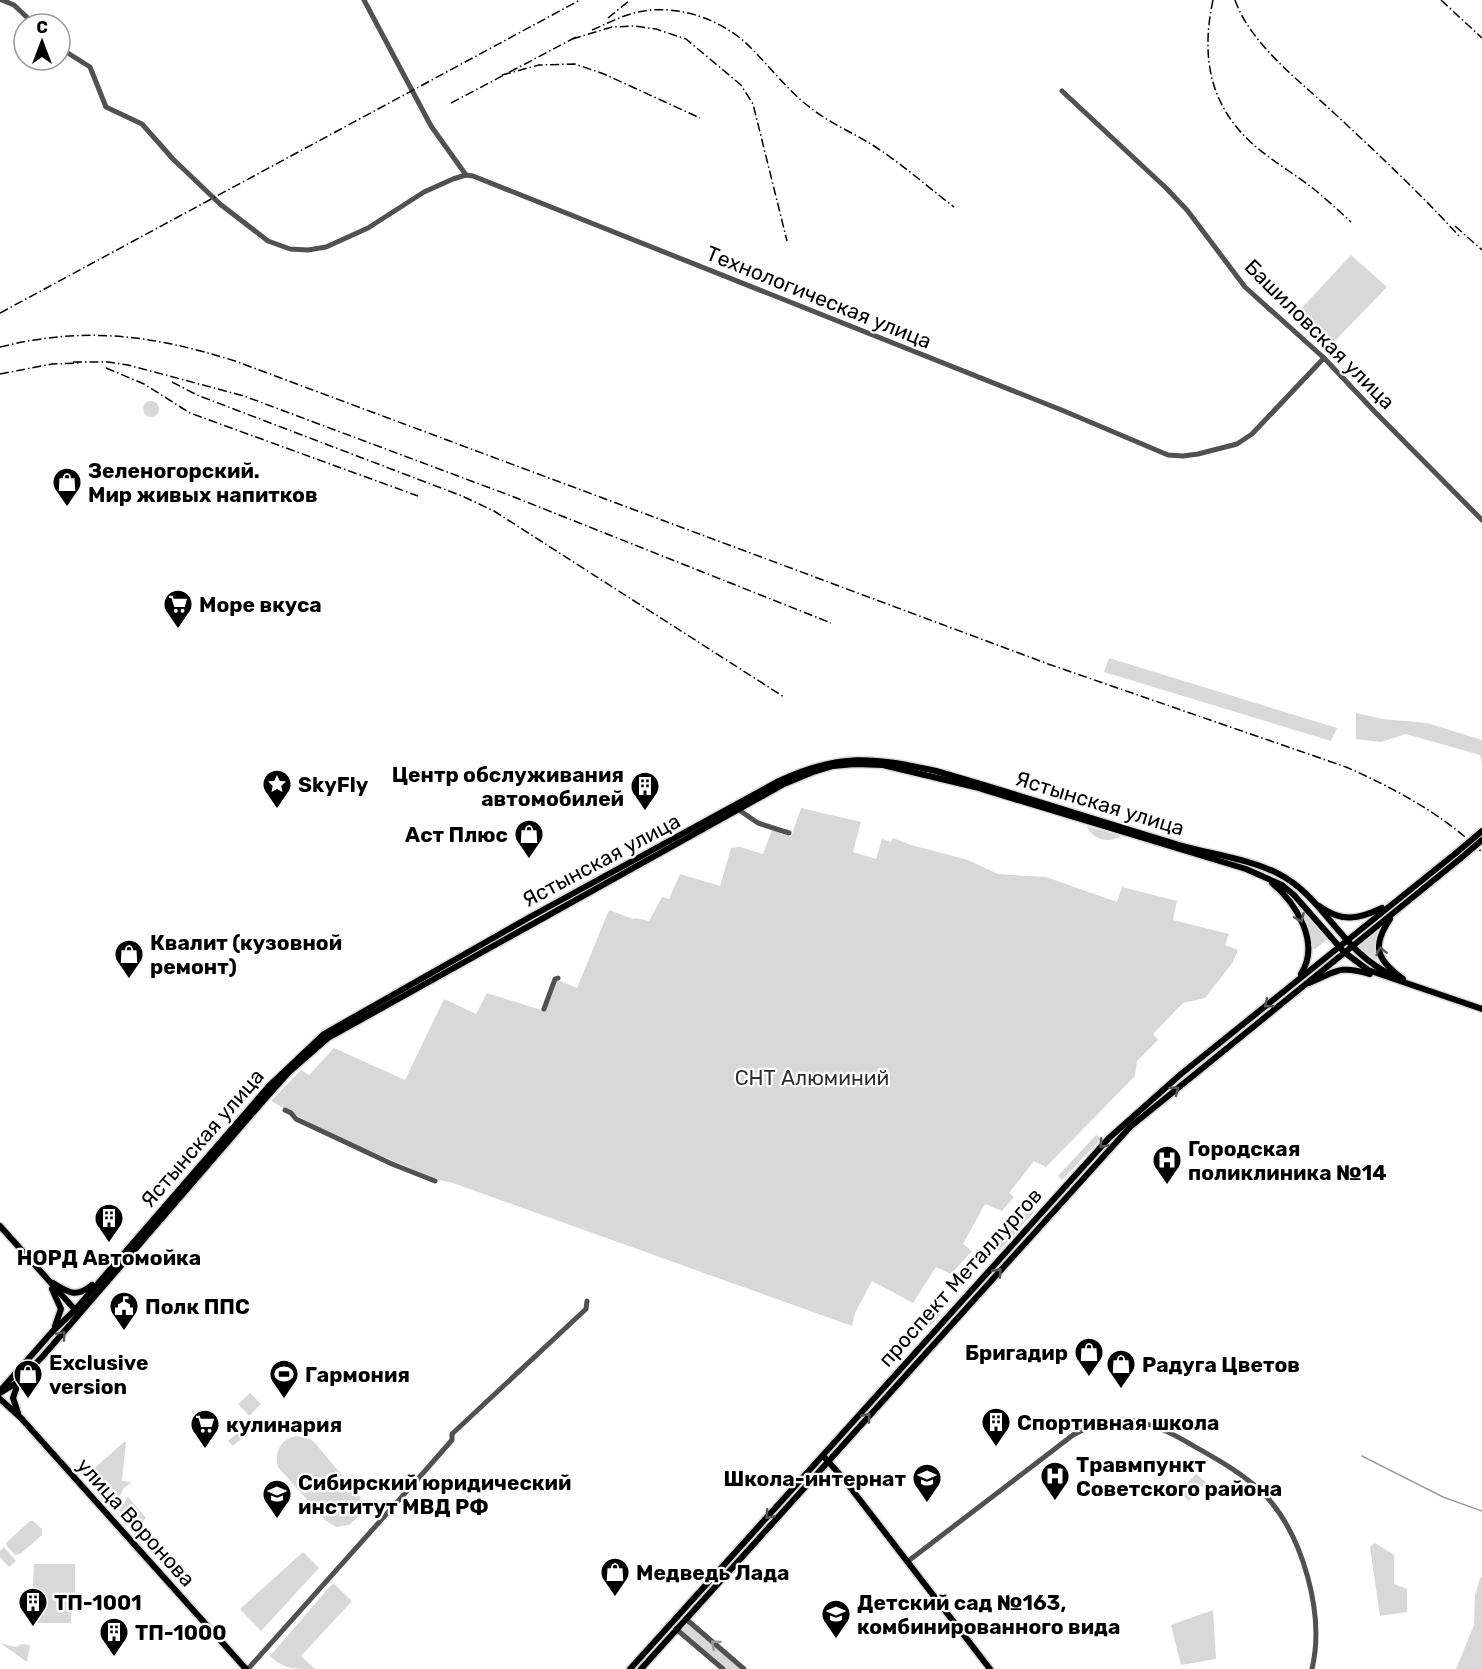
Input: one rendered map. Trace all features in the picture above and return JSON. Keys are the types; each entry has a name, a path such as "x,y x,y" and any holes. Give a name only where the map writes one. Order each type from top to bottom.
{"main road":[{"name":"Ястынская улица","path":"0,1392 52,1332 78,1312 106,1273 285,1068 324,1034 530,916 779,781 807,769 832,762 863,759 897,762 936,771 1176,844 1262,867 1290,881 1370,963 1409,982"},
{"name":"Ястынская улица","path":"0,1392 18,1382 289,1072 328,1038 784,784 813,772 838,765 883,765 975,787 1262,875 1282,885 1294,896 1354,962 1368,970 1409,982"},
{"path":"1458,855 1482,831"},
{"path":"1310,899 1336,916 1347,918 1367,915 1394,903 1482,840"},
{"name":"проспект Металлургов","path":"641,1669 674,1626 680,1614 1130,1127 1394,912 1458,855"},
{"path":"1262,875 1290,901 1303,924 1308,946 1304,969 1296,980"},
{"name":"проспект Металлургов","path":"630,1669 674,1626 686,1619 1109,1138 1181,1074 1394,903"},
{"path":"1394,912 1379,936 1379,952 1387,967 1409,982"},
{"path":"1302,987 1329,973 1344,969 1409,982 1482,1008"},
{"path":"0,1226 78,1312"},
{"path":"47,1280 75,1294 83,1292 106,1273"},
{"path":"47,1280 61,1309 52,1332"},
{"path":"18,1382 13,1402 21,1418"},
{"name":"улица Воронова","path":"0,1399 21,1418 247,1669"},
{"path":"825,1459 990,1669"},
{"path":"680,1614 686,1619"}],"street":[{"path":"2,0 22,12"},
{"path":"72,56 90,68 106,107 142,124 173,159 220,204 268,241 290,249 308,250 326,247 379,222 424,192 453,179 466,176 431,126 364,0"},
{"name":"Башиловская улица","path":"1062,91 1166,187 1187,210 1245,287 1324,358 1374,412 1482,520"},
{"name":"Технологическая улица","path":"466,176 473,176 1064,411 1168,455 1198,454 1237,444 1252,434 1324,358"},
{"path":"739,810 758,824 789,833"},
{"path":"544,1009 555,979 558,978"},
{"path":"285,1110 296,1119 322,1132 435,1181"},
{"path":"247,1669 452,1440 452,1434 586,1309 587,1301"},
{"path":"907,1562 1073,1435 1090,1425 1105,1421 1124,1419 1139,1422 1171,1434 1213,1456 1253,1484 1270,1501 1286,1525 1312,1585 1316,1636 1312,1669"},
{"path":"686,1619 744,1669"},
{"path":"674,1626 723,1669"}],"green space":[{"path":"1351,255 1387,287 1331,345 1299,319 1300,310"},
{"path":"148,401 154,401 159,409 157,415 148,417 143,412 143,406"},
{"path":"1109,658 1337,728 1331,741 1104,672"},
{"path":"1356,713 1383,719 1427,723 1482,740 1482,764 1480,755 1406,734 1381,742 1356,739"},
{"name":"СНТ Алюминий","path":"801,808 861,822 853,852 876,859 882,839 891,842 893,838 968,860 998,874 1046,877 1117,902 1122,887 1177,901 1173,920 1229,934 1225,945 1238,950 1233,962 1205,998 1183,1003 1153,1034 1158,1040 1137,1061 1135,1076 1046,1167 1034,1161 1009,1193 1014,1197 1002,1211 985,1204 963,1244 972,1251 951,1274 936,1267 913,1303 872,1281 855,1313 852,1326 453,1183 436,1179 330,1134 271,1101 301,1070 309,1075 334,1048 405,1080 444,999 476,1014 487,993 541,1010 553,978 577,988 609,910 633,919 649,921 662,897 669,899 680,874 720,886 731,848 740,847 763,854 772,830 791,837"},
{"path":"1087,826 1121,836 1111,840 1101,839 1093,835"},
{"path":"1294,901 1328,939 1315,949 1311,949 1306,924"},
{"path":"1379,929 1376,941 1377,961 1358,947"},
{"path":"1096,1135 1101,1139 1062,1180 1058,1176"},
{"path":"1031,1207 1035,1211 999,1251 995,1247"},
{"path":"933,1308 940,1315 929,1327 922,1320"},
{"path":"250,1393 261,1404 249,1416 238,1404"},
{"path":"253,1420 257,1425 233,1446 228,1441"},
{"path":"296,1436 310,1439 315,1443 360,1497 359,1516 349,1525 336,1527 325,1520 278,1467 277,1456 280,1447 286,1440"},
{"path":"126,1442 122,1481 132,1482 124,1488 115,1505 89,1473"},
{"path":"1196,1474 1206,1482 1189,1501 1179,1492"},
{"path":"128,1497 146,1518 134,1529 119,1510"},
{"path":"30,1521 42,1529 42,1535 20,1554 15,1555 6,1543"},
{"path":"1375,1543 1394,1555 1394,1584 1407,1589 1407,1612 1380,1616 1370,1547"},
{"path":"4,1547 16,1561 9,1567 0,1557 0,1551"},
{"path":"303,1552 319,1568 261,1631 240,1609"},
{"path":"34,1564 75,1564 75,1610 71,1610 71,1623 31,1623"},
{"path":"1482,1577 1482,1669 1456,1669 1474,1625 1475,1595"},
{"path":"333,1583 352,1601 301,1656 315,1669 301,1669 280,1664 270,1656"},
{"path":"1213,1610 1216,1659 1181,1665 1171,1625"},
{"path":"686,1619 744,1669 723,1669 676,1629"},
{"path":"0,1643 16,1647 22,1644 30,1645 27,1662"}],"waterway":[{"path":"1362,1456 1443,1497 1482,1511"}],"railway":[{"path":"0,313 580,0"},
{"path":"608,18 630,0"},
{"path":"1213,0 1208,46 1210,68 1223,107 1250,141 1310,186 1351,222"},
{"path":"1235,0 1242,16 1264,47 1398,173 1459,236"},
{"path":"1441,0 1482,38"},
{"path":"592,30 628,15 649,10 681,12 712,21 740,38 812,109 884,153 954,207"},
{"path":"572,39 612,27 634,26 656,29 686,39 741,85 753,104 787,241"},
{"path":"451,103 578,36"},
{"path":"502,75 539,65 575,64 604,74 700,118"},
{"path":"1455,226 1482,250"},
{"path":"0,347 61,337 119,336 175,345 235,361 1051,665 1346,767 1383,784 1435,814 1482,852"},
{"path":"73,362 108,362 128,365 244,396 514,497 831,623"},
{"path":"0,374 52,364 80,363"},
{"path":"106,368 144,384 190,413 418,496"},
{"path":"172,382 197,395 462,496 494,511 784,697"}],"place":[{"name":"Зеленогорский. Мир живых напитков","path":"67,508"},
{"name":"Море вкуса","path":"178,630"},
{"name":"SkyFly","path":"277,810"},
{"name":"Центр обслуживания автомобилей","path":"645,812"},
{"name":"Аст Плюс","path":"529,860"},
{"name":"Квалит (кузовной ремонт)","path":"129,980"},
{"name":"Городская поликлиника №14","path":"1167,1186"},
{"name":"НОРД Автомойка","path":"109,1244"},
{"name":"Полк ППС","path":"124,1332"},
{"name":"Бригадир","path":"1089,1378"},
{"name":"Радуга Цветов","path":"1121,1390"},
{"name":"Exclusive version","path":"28,1400"},
{"name":"Гармония","path":"284,1400"},
{"name":"Спортивная школа","path":"996,1448"},
{"name":"кулинария","path":"205,1450"},
{"name":"Травмпункт Советского района","path":"1055,1502"},
{"name":"Школа-интернат","path":"927,1504"},
{"name":"Сибирский юридический институт МВД РФ","path":"277,1520"},
{"name":"Медведь Лада","path":"615,1598"},
{"name":"ТП-1001","path":"33,1628"},
{"name":"Детский сад №163, комбинированного вида","path":"836,1640"},
{"name":"ТП-1000","path":"114,1658"}]}
